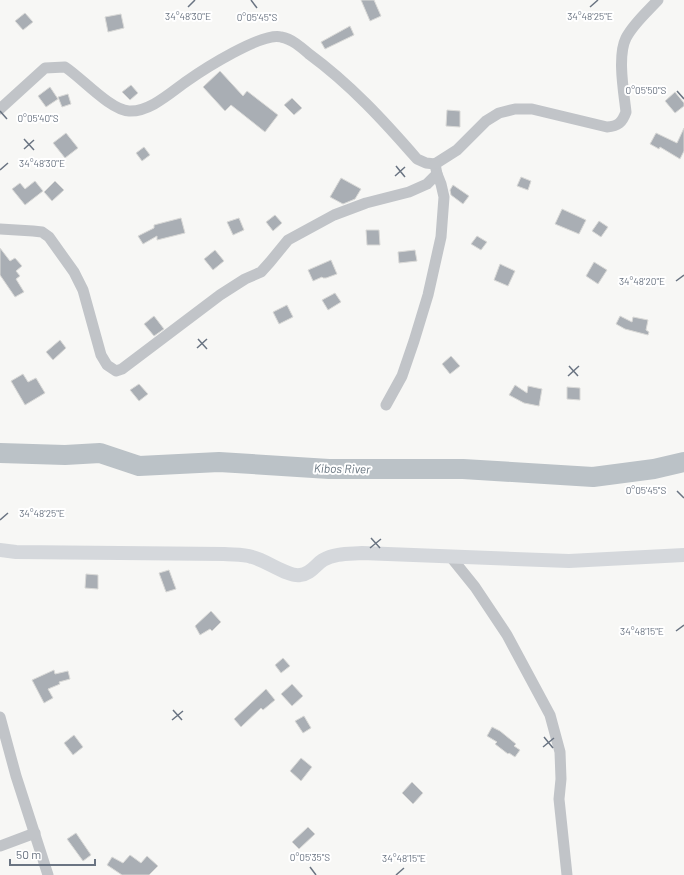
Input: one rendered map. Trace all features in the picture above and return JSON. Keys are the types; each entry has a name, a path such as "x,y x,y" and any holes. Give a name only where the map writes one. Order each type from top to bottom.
{"main road":[{"path":"0,550 16,552 224,554 252,556 269,563 288,574 300,575 312,570 322,561 336,555 362,553 569,561 684,555"}],"street":[{"path":"0,229 33,230 42,232 49,237 74,272 83,290 101,355 106,365 116,371 122,369 229,288 244,279 261,272 288,240 334,215 366,203 409,192 427,184 436,169 486,121 499,113 515,109 532,109 607,127 615,127 620,124 626,112 621,52 632,28 658,0"},
{"path":"0,109 45,68 65,67 113,105 128,111 141,110 156,103 197,74 254,42 271,36 281,36 293,41 359,96 417,159 436,169 441,184 444,197 439,244 428,295 402,376 386,405"},
{"path":"450,556 475,587 507,635 550,715 560,752 561,779 559,800 568,875"},
{"path":"0,717 16,776 48,875"},
{"path":"0,846 35,833"}],"building":[{"path":"361,0 374,0 381,16 370,21"},
{"path":"25,13 33,22 23,30 15,21"},
{"path":"121,14 124,28 108,32 105,17"},
{"path":"350,26 354,35 325,49 321,42"},
{"path":"220,71 243,96 247,91 278,115 265,132 231,105 225,111 203,87"},
{"path":"131,85 138,93 130,100 122,92"},
{"path":"50,87 58,99 46,107 38,96"},
{"path":"675,92 684,103 684,106 675,113 665,101"},
{"path":"68,94 71,104 62,107 58,97"},
{"path":"292,98 302,108 294,115 284,105"},
{"path":"447,110 460,111 460,127 446,126"},
{"path":"684,128 684,151 680,159 660,147 659,149 650,144 656,133 677,143"},
{"path":"66,133 78,148 65,158 53,143"},
{"path":"144,147 150,155 142,161 136,153"},
{"path":"521,177 531,181 528,190 517,186"},
{"path":"341,178 361,189 355,199 343,204 330,197"},
{"path":"35,181 43,191 25,205 12,189 20,183 25,189"},
{"path":"55,181 64,190 52,201 44,192"},
{"path":"453,185 469,196 463,204 451,195 450,190"},
{"path":"562,209 586,220 579,234 555,224"},
{"path":"275,215 282,223 273,231 266,222"},
{"path":"181,218 185,233 157,240 157,236 143,244 138,236 154,228 154,225"},
{"path":"239,218 244,230 233,235 227,222"},
{"path":"599,221 608,227 601,237 592,231"},
{"path":"366,230 379,230 380,245 367,245"},
{"path":"477,236 487,242 481,250 471,244"},
{"path":"0,248 10,261 15,258 22,266 16,271 20,276 16,279 24,292 15,297 0,275"},
{"path":"215,250 224,261 213,270 204,259"},
{"path":"415,250 417,261 399,263 398,252"},
{"path":"331,260 337,274 326,278 322,277 313,281 308,270"},
{"path":"594,262 607,270 598,284 586,276"},
{"path":"500,264 515,271 508,286 494,280"},
{"path":"335,293 341,302 328,310 322,300"},
{"path":"287,305 293,317 279,324 273,312"},
{"path":"154,316 164,329 154,336 144,324"},
{"path":"620,316 632,322 633,317 648,320 646,330 649,332 648,335 625,329 616,324"},
{"path":"60,340 66,348 53,360 46,352"},
{"path":"451,356 460,366 450,374 442,364"},
{"path":"23,374 28,382 36,378 45,393 25,405 11,381"},
{"path":"139,384 148,394 139,401 130,390"},
{"path":"515,385 527,393 528,386 542,389 539,406 524,403 509,395"},
{"path":"567,387 580,388 580,400 567,399"},
{"path":"169,570 176,589 166,592 159,573"},
{"path":"86,574 98,575 98,589 85,588"},
{"path":"211,611 221,622 212,631 210,629 200,635 195,626"},
{"path":"283,658 290,666 281,673 275,665"},
{"path":"54,670 55,674 68,671 70,679 59,682 60,684 48,689 53,698 44,703 32,680"},
{"path":"292,684 303,696 292,706 281,694"},
{"path":"266,689 275,700 263,710 261,708 241,727 234,719"},
{"path":"304,716 311,728 303,733 295,721"},
{"path":"492,727 500,731 516,744 514,746 520,750 515,757 509,753 508,754 495,744 497,742 487,736"},
{"path":"74,735 83,747 73,755 64,743"},
{"path":"301,758 312,767 301,781 290,771"},
{"path":"412,782 423,793 413,804 402,793"},
{"path":"308,827 315,834 299,849 292,842"},
{"path":"76,833 91,855 83,861 67,839"},
{"path":"130,855 141,863 147,856 158,866 149,875 122,875 107,865 112,857 123,863"}],"waterway":[{"name":"Kibos River","path":"0,453 65,455 100,453 139,466 219,462 329,469 463,469 593,477 654,469 684,462"}]}
